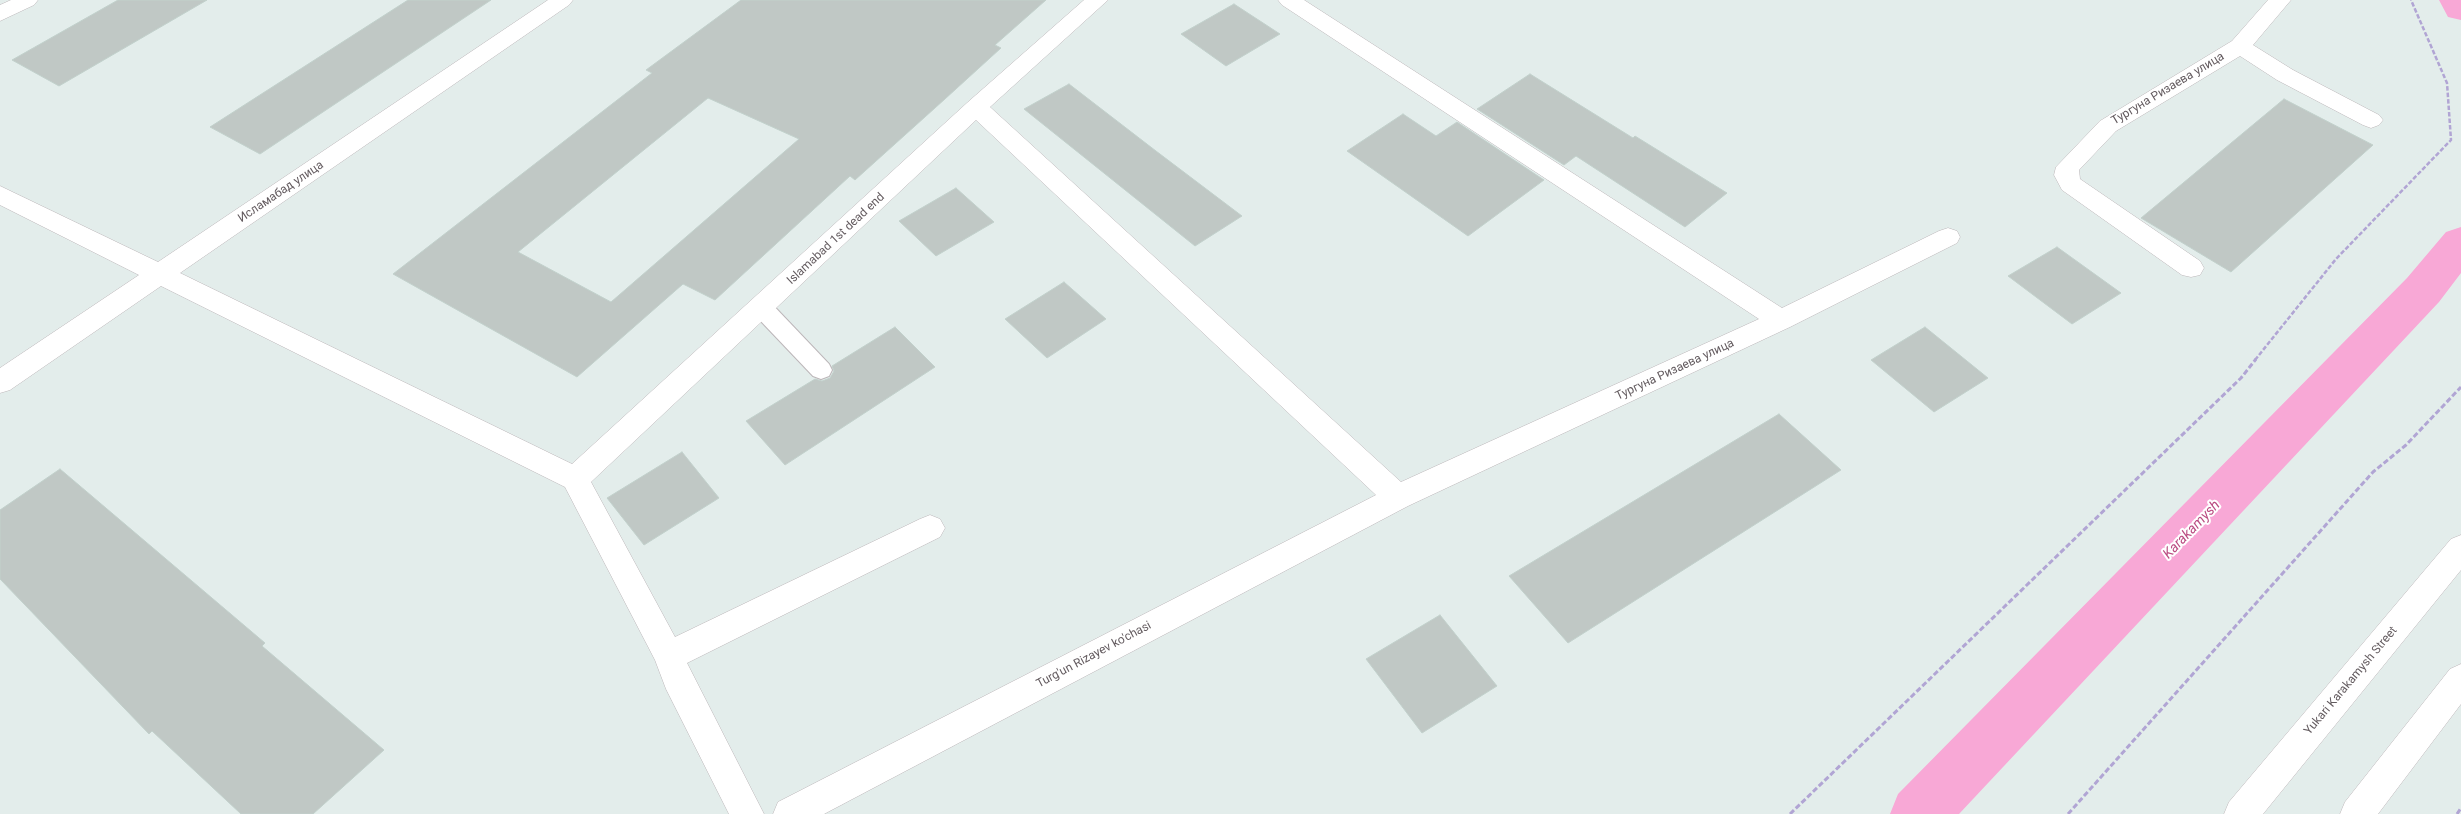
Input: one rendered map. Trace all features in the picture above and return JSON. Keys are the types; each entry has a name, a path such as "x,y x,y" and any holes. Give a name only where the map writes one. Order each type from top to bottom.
{"street":[{"path":"0,14 27,0"},
{"name":"Исламабад улица","path":"0,382 562,0"},
{"name":"Islamabad 1st dead end","path":"575,479 762,308 976,107 1097,0"},
{"path":"1289,0 1781,320"},
{"name":"Тургуна Ризаева улица","path":"2191,268 2070,184 2066,176 2068,167 2108,126 2240,46 2280,0"},
{"path":"2240,46 2285,75 2370,120"},
{"path":"976,107 1398,497"},
{"path":"0,195 575,479 669,656 677,679 747,814"},
{"name":"Тургуна Ризаева улица","path":"1398,497 1781,320 1948,237"},
{"name":"Turg'un Rizayev ko'chasi","path":"790,814 1398,497"},
{"path":"669,656 930,528"},
{"name":"Yukari Karakamysh Street","path":"2241,814 2461,548"},
{"path":"2357,814 2461,678"}],"lane":[{"path":"762,308 821,370"}],"path":[{"path":"1790,814 2242,378 2336,259 2452,140 2446,83 2412,0"},
{"path":"2068,814 2373,472 2406,445 2461,387"},
{"path":"2457,814 2461,808"}],"building":[{"path":"118,0 207,0 59,86 12,60"},
{"path":"408,0 491,0 260,154 210,127"},
{"path":"741,0 1046,0 995,45 1001,48 945,99 855,180 850,176 715,300 683,284 577,377 393,274 652,73 646,70","holes":["708,98 799,139 611,302 518,252"]},
{"path":"1234,4 1280,34 1226,66 1181,34"},
{"path":"1530,74 1633,138 1635,136 1727,193 1685,227 1576,156 1564,165 1477,109"},
{"path":"1069,84 1242,216 1195,246 1024,109"},
{"path":"2284,99 2373,145 2231,272 2141,218"},
{"path":"1403,114 1436,136 1457,122 1544,180 1468,236 1347,151"},
{"path":"956,188 994,222 936,256 899,221"},
{"path":"2057,247 2121,293 2072,324 2008,276"},
{"path":"1064,282 1106,319 1047,358 1005,319"},
{"path":"895,327 935,367 785,465 746,421 815,379 822,381 830,378 834,371 832,366"},
{"path":"1925,327 1988,378 1934,412 1871,360"},
{"path":"1779,414 1841,470 1568,643 1509,576"},
{"path":"682,452 719,498 644,545 607,498"},
{"path":"60,469 265,643 262,646 384,750 313,814 241,814 152,731 149,734 0,579 0,510"},
{"path":"1440,615 1497,686 1422,733 1366,659"}],"waterway":[{"name":"Karakamysh","path":"2457,0 2461,9"},
{"name":"Karakamysh","path":"1919,814 2423,290 2461,243"}]}
